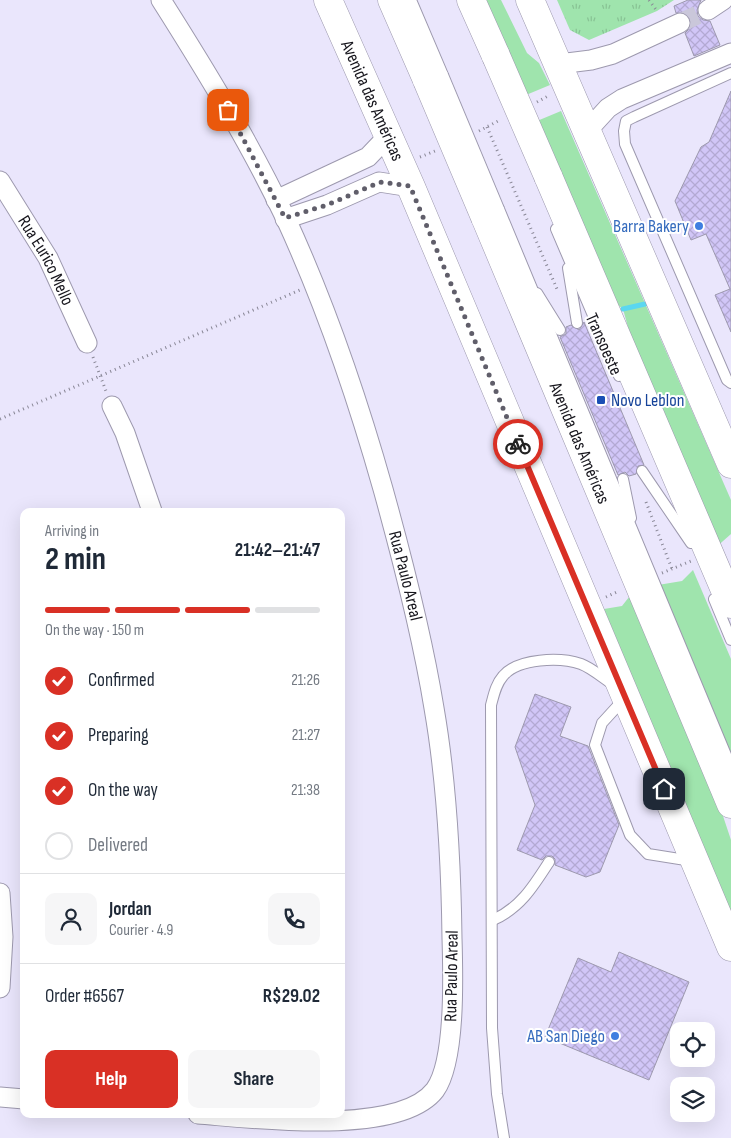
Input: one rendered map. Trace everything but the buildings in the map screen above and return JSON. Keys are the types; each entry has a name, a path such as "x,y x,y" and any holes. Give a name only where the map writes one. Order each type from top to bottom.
{"main road":[{"name":"Avenida das Américas","path":"328,0 410,186 622,694 731,947"},
{"name":"Avenida das Américas","path":"392,0 435,78 492,213 731,804"},
{"path":"471,0 731,604"},
{"path":"530,0 729,451"}],"street":[{"name":"Rua Paulo Areal","path":"161,0 228,110 285,218 314,283 369,440 395,534 424,655 436,720 452,885 453,1001 449,1044 442,1075 435,1090 421,1101 402,1110 336,1122 269,1118"},
{"path":"559,64 592,60 606,56 680,23"},
{"path":"587,131 608,108 622,99 731,53"},
{"path":"276,200 368,157 388,136"},
{"name":"Rua Eurico Mello","path":"0,181 48,258 87,343"},
{"path":"285,218 327,205 380,182 410,186"},
{"path":"112,406 125,433 151,508"},
{"path":"0,893 3,937 0,988"},
{"path":"0,1098 20,1099"}],"lane":[{"path":"411,0 435,78"},
{"path":"460,0 474,33"},
{"path":"731,73 626,121 624,131 629,153 727,380 731,383"},
{"name":"Transoeste","path":"492,213 530,285 731,767"},
{"name":"Transoeste","path":"552,218 622,384"},
{"name":"Transoeste","path":"566,254 577,323"},
{"name":"Transoeste","path":"530,285 546,304 560,330"},
{"path":"642,471 693,551"},
{"name":"Transoeste","path":"623,479 628,496 633,532"},
{"path":"670,491 693,551"},
{"path":"709,586 731,640"},
{"path":"504,1138 498,1102 492,1028 491,705 496,688 504,675 518,667 542,659 581,664 622,694 602,723 594,746 630,835 648,854 695,862"},
{"path":"493,920 508,913 521,902 549,862"}],"path":[{"path":"649,0 657,11"},
{"path":"487,127 561,298"},
{"path":"0,419 314,283"},
{"path":"87,343 112,406"},
{"path":"645,500 672,569"},
{"path":"655,576 672,569 693,551"},
{"path":"603,598 623,590"}],"green space":[{"path":"481,0 501,0 527,53 539,63 550,85 526,95 537,121 561,111 731,500 731,534 714,549 636,356 623,309 608,297"},
{"path":"557,0 674,0 657,11 589,40 570,30"},
{"path":"693,570 731,659 731,761 658,585 682,581"},
{"path":"633,592 715,792 731,840 731,914 604,609 622,606"}],"waterway":[{"path":"623,309 645,304"}],"tunnel":[{"path":"680,23 708,10"}],"way so far":[{"path":"228,110 285,218 327,205 380,182 410,186 518,444"}],"place":[{"name":"Barra Bakery","path":"699,226"},
{"name":"Novo Leblon","path":"601,400"},
{"name":"AB San Diego","path":"615,1036"}],"route":[{"path":"518,444 664,789"}]}
